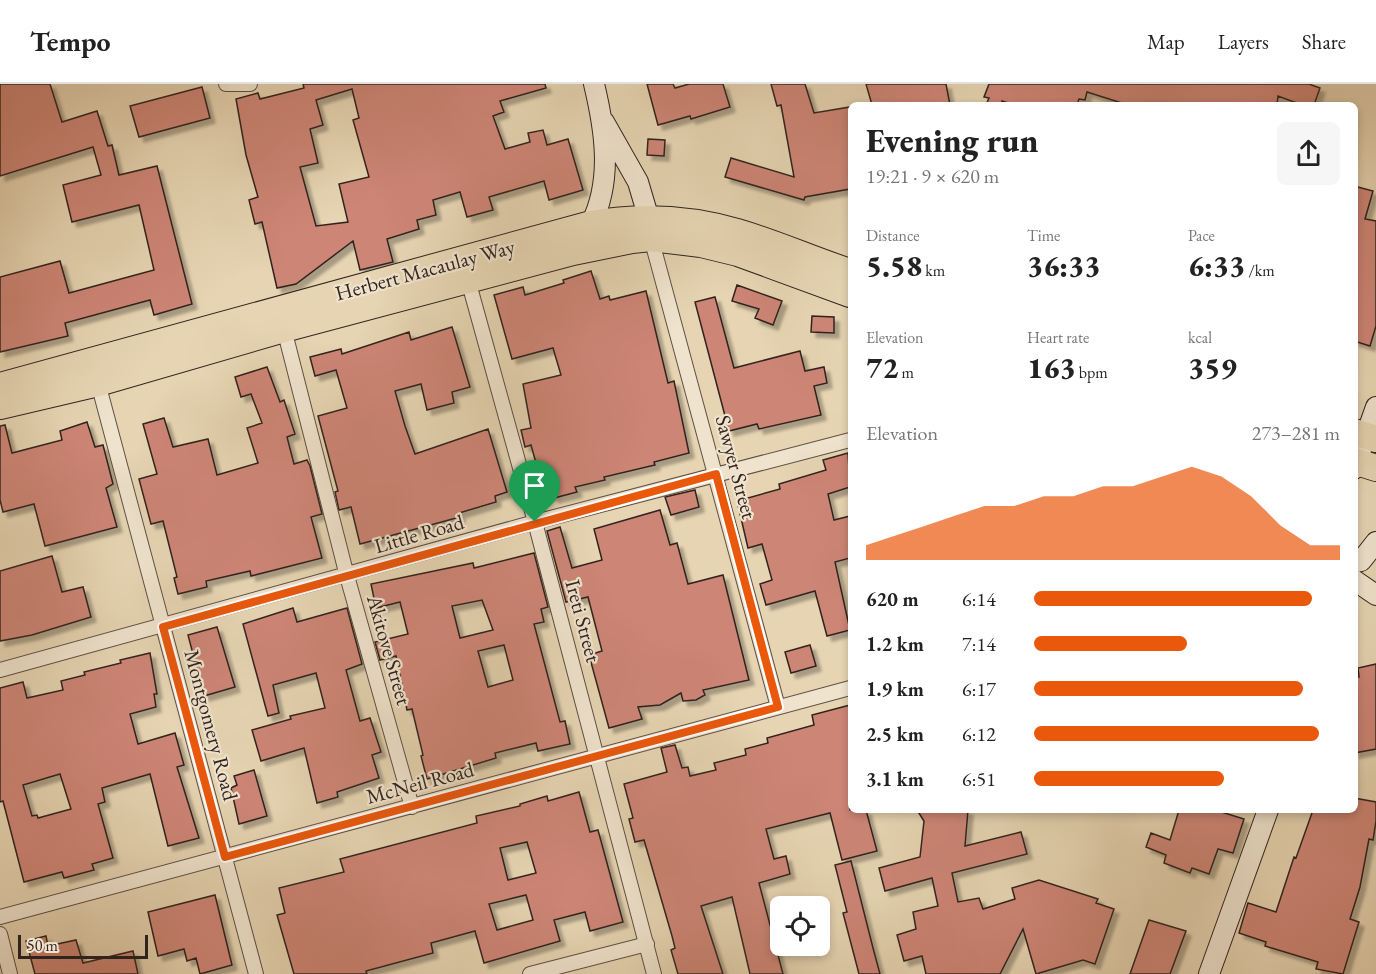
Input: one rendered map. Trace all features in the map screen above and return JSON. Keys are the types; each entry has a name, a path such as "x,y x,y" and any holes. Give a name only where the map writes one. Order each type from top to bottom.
{"highway":[{"name":"Herbert Macaulay Way","path":"0,386 591,224 650,228 704,224 738,232 848,271"},
{"name":"Herbert Macaulay Way","path":"0,406 98,382 284,329 573,252 650,228 738,253 848,293"}],"street":[{"path":"226,84 250,84"},
{"path":"591,224 599,208 605,184 603,120 594,84"},
{"path":"603,120 639,182 650,228"},
{"name":"Sawyer Street","path":"650,228 778,707"},
{"name":"Ireti Street","path":"468,280 535,522 654,974"},
{"name":"Akitove Street","path":"284,329 347,576 412,807"},
{"name":"Montgomery Road","path":"98,382 256,974"},
{"path":"1360,465 1366,436 1376,407"},
{"name":"Little Road","path":"0,670 163,627 535,522 848,441"},
{"path":"1358,561 1361,561 1376,542"},
{"path":"1358,583 1376,595"},
{"name":"McNeil Road","path":"0,917 848,689"},
{"path":"1209,974 1267,813"},
{"path":"0,934 10,974"},
{"path":"530,974 647,944"}],"building":[{"path":"0,84 50,84 62,122 97,111 108,146 112,145 119,175 157,166 192,304 154,315 150,300 65,323 68,336 0,352 0,277 60,261 69,293 154,270 139,205 72,222 63,185 101,175 93,147 0,176"},
{"path":"303,84 545,84 546,88 500,101 504,112 493,116 505,149 530,142 528,133 543,130 547,145 568,139 583,190 549,200 544,181 489,197 493,210 467,217 460,192 433,200 436,215 417,220 419,229 387,239 393,262 360,270 353,241 296,284 277,288 262,222 255,224 249,200 258,197 246,155 236,99 258,93 260,99 304,88","holes":["352,89 359,118 353,120 369,177 339,184 348,222 316,226 300,167 318,163 310,129 323,125 316,100"]},
{"path":"647,84 673,84 675,88 689,84 723,84 730,107 691,119 690,116 658,125"},
{"path":"771,84 805,84 814,113 848,107 848,189 805,197 804,200 725,177 731,158 794,177 781,105 777,106"},
{"path":"866,84 946,84 949,102 871,102"},
{"path":"989,84 1309,84 1320,88 1315,102 1294,102 1278,96 1277,102 1119,102 1087,92 1085,100 1079,99 1078,102 987,102 989,98 984,97"},
{"path":"202,87 210,118 139,137 130,106"},
{"path":"648,139 665,140 664,156 647,155"},
{"path":"1358,187 1373,191 1365,219 1376,221 1376,326 1370,346 1358,342"},
{"path":"591,271 600,299 609,296 610,300 646,291 668,383 674,381 689,453 654,462 655,465 604,477 605,480 575,487 577,492 554,498 552,494 545,496 531,445 525,447 521,430 531,428 523,384 561,375 553,348 512,359 494,295 523,287 525,295 564,283 563,280"},
{"path":"737,285 782,301 773,325 755,318 759,309 732,301"},
{"path":"715,297 734,368 800,351 805,371 824,367 827,383 814,386 821,415 759,429 757,424 729,431 695,302"},
{"path":"812,316 834,317 834,333 811,332"},
{"path":"452,327 470,387 452,392 454,403 427,410 421,384 395,391 405,426 415,454 488,429 507,492 495,496 496,502 459,513 460,517 360,544 351,507 339,510 335,492 338,491 318,416 347,408 336,370 315,376 310,357 341,349 342,354 409,332 411,340"},
{"path":"267,367 280,402 284,400 295,434 287,437 294,464 307,460 310,466 322,514 311,517 322,558 251,576 250,571 206,581 207,587 178,594 174,578 177,577 163,521 151,524 139,479 157,474 143,424 164,418 173,447 208,439 217,475 258,463 247,428 262,423 251,394 241,397 235,377"},
{"path":"87,422 95,447 103,445 113,484 106,488 117,527 45,546 34,504 3,512 0,500 0,426 5,425 12,453 62,440 60,431"},
{"path":"848,453 848,488 828,494 834,520 848,516 848,559 835,562 848,631 827,636 815,591 766,605 760,584 772,580 762,544 748,548 737,501 780,489 779,484 826,470 823,460"},
{"path":"695,490 699,507 671,515 665,497"},
{"path":"660,510 670,545 677,543 688,584 723,575 749,680 703,690 705,695 696,700 683,701 681,693 660,705 638,707 642,719 609,728 589,655 602,651 588,597 566,602 547,531 560,527 572,568 602,560 594,529"},
{"path":"534,553 548,607 541,609 544,622 534,624 560,722 565,721 570,744 538,751 536,743 495,753 496,758 427,779 412,709 407,710 396,656 380,660 375,642 408,634 400,602 376,608 371,584 473,563 474,568","holes":["482,600 493,630 460,638 452,606","504,645 513,680 488,687 478,651"]},
{"path":"52,556 62,592 83,587 91,617 32,635 0,641 0,571"},
{"path":"293,608 297,622 347,608 362,664 346,670 360,721 370,718 381,752 372,755 379,778 337,792 338,797 317,803 304,748 261,761 252,730 291,719 290,716 325,708 316,673 273,685 279,713 268,716 243,624"},
{"path":"217,627 235,687 204,696 188,635"},
{"path":"810,645 816,666 791,673 785,652"},
{"path":"150,653 157,694 154,694 156,707 130,714 138,744 175,733 184,765 177,767 199,838 168,846 150,774 102,788 105,802 98,804 113,858 92,864 94,870 64,878 62,872 24,882 3,801 0,802 0,688 23,682 27,698 63,690 61,681 85,675 84,672 121,663 120,660","holes":["60,774 71,809 38,818 37,815 32,816 23,785"]},
{"path":"1376,664 1376,749 1358,752 1359,677 1358,668"},
{"path":"848,706 848,813 867,813 877,851 842,860 830,813 766,829 774,859 786,856 790,874 759,883 770,925 770,956 778,956 783,974 750,974 732,897 701,906 723,974 678,974 671,950 675,948 672,936 644,840 635,842 629,819 633,818 624,784 667,772 661,748 675,745 682,768 688,767 690,776 716,770 714,763 746,755 745,749 768,743 767,738 814,725 812,715"},
{"path":"254,770 267,816 239,824 231,788 237,785 234,776"},
{"path":"579,792 590,832 598,830 623,922 590,931 585,912 554,920 560,941 484,963 475,931 431,943 433,953 366,971 367,974 294,974 277,915 285,913 279,888 344,872 340,859 477,823 476,816 520,806 520,804 547,796 548,801","holes":["527,842 536,873 508,880 500,848","526,895 533,920 497,930 489,904"]},
{"path":"1358,799 1376,802 1373,840 1369,839 1360,887 1350,919 1359,922 1343,974 1316,969 1318,962 1265,946 1266,942 1239,933 1248,903 1276,912 1294,857 1296,858 1312,813 1358,813"},
{"path":"919,813 968,813 965,846 1021,832 1027,854 952,873 958,902 979,898 983,909 1015,899 1012,888 1039,880 1098,899 1096,903 1114,909 1095,964 1083,960 1036,974 1023,929 1000,974 926,974 922,956 904,961 897,935 916,929 913,912 938,906 932,878 885,891 879,868 920,857 924,821"},
{"path":"1178,813 1225,813 1244,819 1233,853 1218,849 1209,874 1192,868 1190,873 1164,863 1166,855 1146,847 1151,833 1170,840"},
{"path":"851,861 880,974 859,974 843,913 847,912 835,865"},
{"path":"215,895 232,965 200,974 196,958 187,961 184,949 158,956 148,912"},
{"path":"1149,920 1186,931 1170,974 1130,974"},
{"path":"46,936 48,946 76,940 83,963 133,951 138,974 35,974 26,941"}],"route":[{"path":"716,474 778,707 682,735 225,857 163,627 535,522 716,474"}]}
